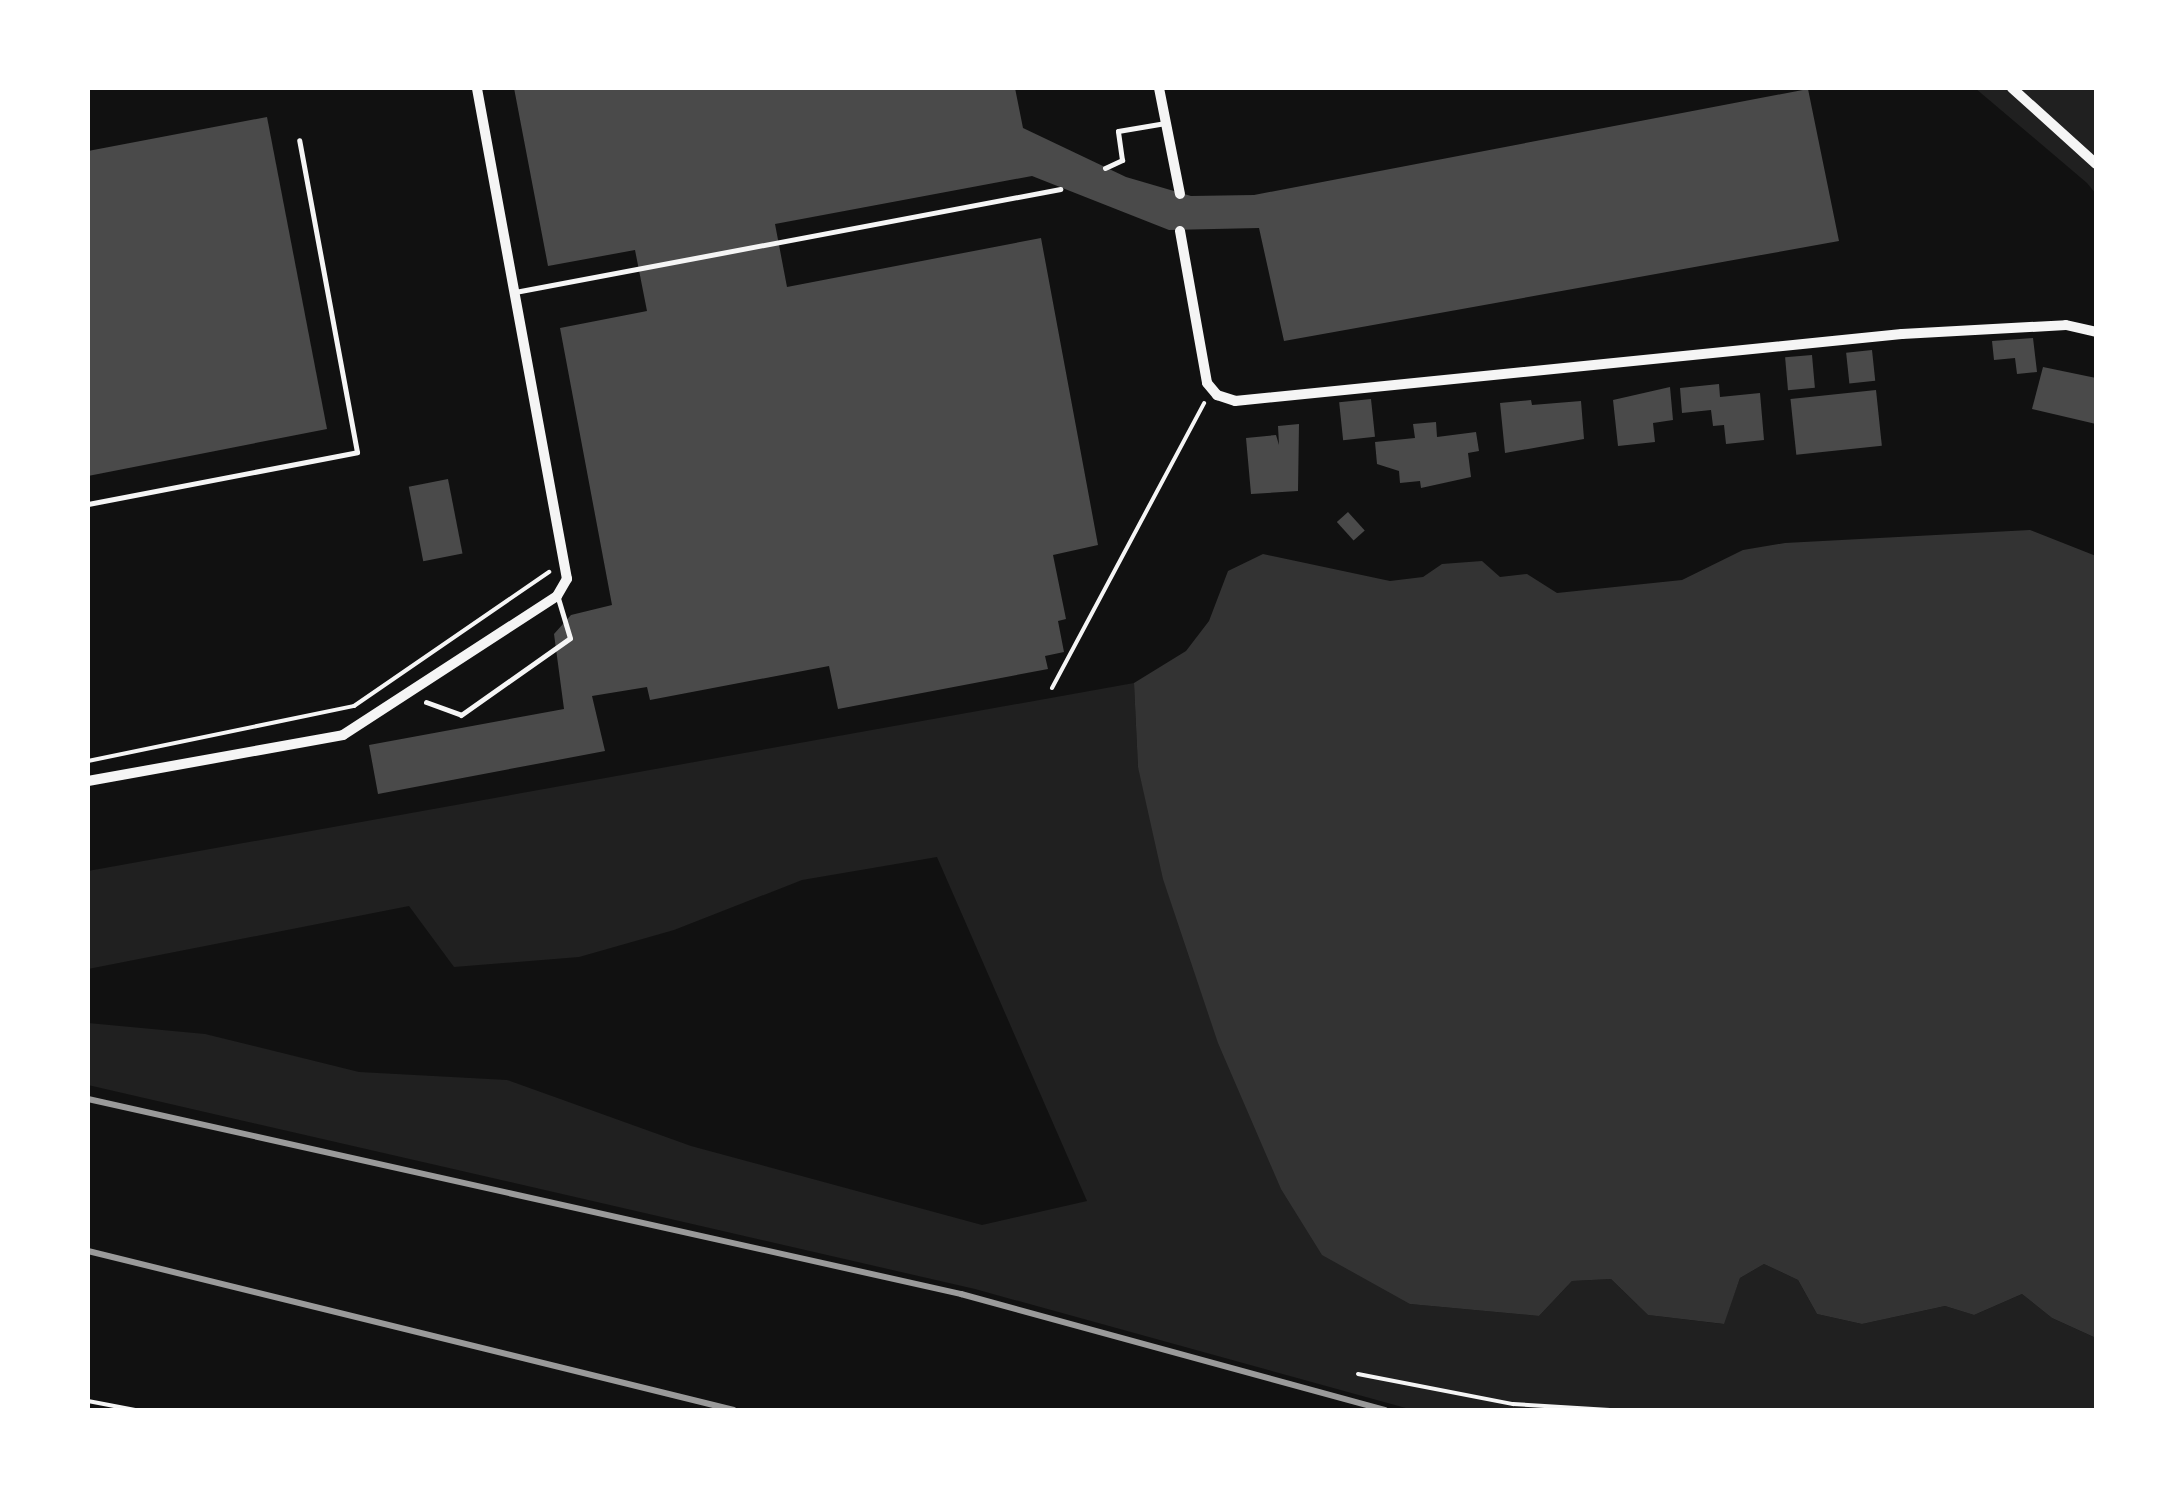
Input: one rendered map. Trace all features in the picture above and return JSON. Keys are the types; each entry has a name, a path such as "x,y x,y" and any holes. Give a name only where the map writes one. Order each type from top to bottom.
{"street":[{"path":"88,781 343,734 557,596 567,579 477,88"},
{"path":"1158,88 1180,194"},
{"path":"2012,88 2096,164"},
{"path":"1180,231 1207,383 1217,395 1235,401 1902,334 2066,326 2096,332"}],"lane":[{"path":"1105,168 1122,160 1118,131 1165,122"},
{"path":"88,504 357,452 299,140"},
{"path":"514,292 1060,189"},
{"path":"426,702 461,715 570,638 557,596"}],"path":[{"path":"1052,688 1193,420 1217,395"},
{"path":"88,761 354,706 548,576 554,558"},
{"path":"1358,1374 1513,1404 1610,1410"},
{"path":"88,1400 136,1410"}],"shaded area":[{"path":"1975,88 2096,88 2096,194 2087,183"},
{"path":"2030,530 2096,556 2096,1338 2052,1318 2022,1294 1974,1315 1945,1306 1862,1324 1817,1314 1798,1280 1764,1264 1740,1278 1724,1324 1648,1315 1611,1279 1572,1281 1539,1316 1410,1304 1322,1255 1281,1189 1218,1043 1163,879 1138,767 1134,683 1186,651 1209,621 1228,571 1263,554 1390,581 1423,577 1442,564 1482,561 1500,577 1527,574 1557,593 1682,580 1743,550 1785,543"},
{"path":"1134,683 1138,767 1410,1304 1539,1316 1572,1281 1611,1279 1648,1315 1723,1324 1740,1278 1764,1264 1798,1280 1817,1314 1862,1324 1945,1306 1974,1315 2022,1294 2052,1318 2096,1338 2096,1410 1413,1410 975,1289 88,1085 88,1023 205,1034 359,1072 507,1080 691,1146 982,1225 1087,1201 937,857 802,880 674,930 579,957 454,967 409,906 88,969 88,871"}],"building":[{"path":"514,88 1015,88 1023,128 1126,177 1191,196 1254,195 1808,89 1839,241 1284,341 1259,228 1169,230 1032,176 775,224 787,287 1041,238 1098,545 1053,555 1066,619 1058,621 1064,652 1045,656 1048,669 838,709 829,666 650,700 647,687 592,696 605,751 378,794 369,745 564,709 554,634 571,615 612,605 560,328 647,311 635,250 548,266"},
{"path":"267,117 327,429 88,476 88,151"},
{"path":"2033,338 2037,372 2017,374 2015,358 1994,360 1992,341"},
{"path":"1872,350 1875,381 1849,384 1846,353"},
{"path":"1812,355 1815,388 1788,390 1785,357"},
{"path":"2043,367 2096,378 2096,424 2032,409"},
{"path":"1719,384 1720,397 1760,393 1764,440 1726,444 1724,425 1713,426 1711,410 1682,413 1680,388"},
{"path":"1670,387 1673,420 1653,423 1655,442 1618,446 1613,400"},
{"path":"1876,390 1882,446 1796,455 1790,399"},
{"path":"1371,399 1375,437 1343,440 1339,402"},
{"path":"1531,400 1532,405 1581,401 1584,439 1505,453 1500,403"},
{"path":"1436,422 1437,437 1476,432 1479,451 1468,453 1471,477 1421,488 1420,481 1400,483 1399,471 1377,464 1375,442 1415,438 1413,424"},
{"path":"1299,424 1298,491 1251,494 1246,438 1276,435 1279,445 1278,426"},
{"path":"448,479 463,554 423,561 409,487"},
{"path":"1348,512 1365,531 1354,541 1337,522"}],"railway":[{"path":"88,1099 961,1294 1385,1410"},
{"path":"88,1251 734,1410"}]}
